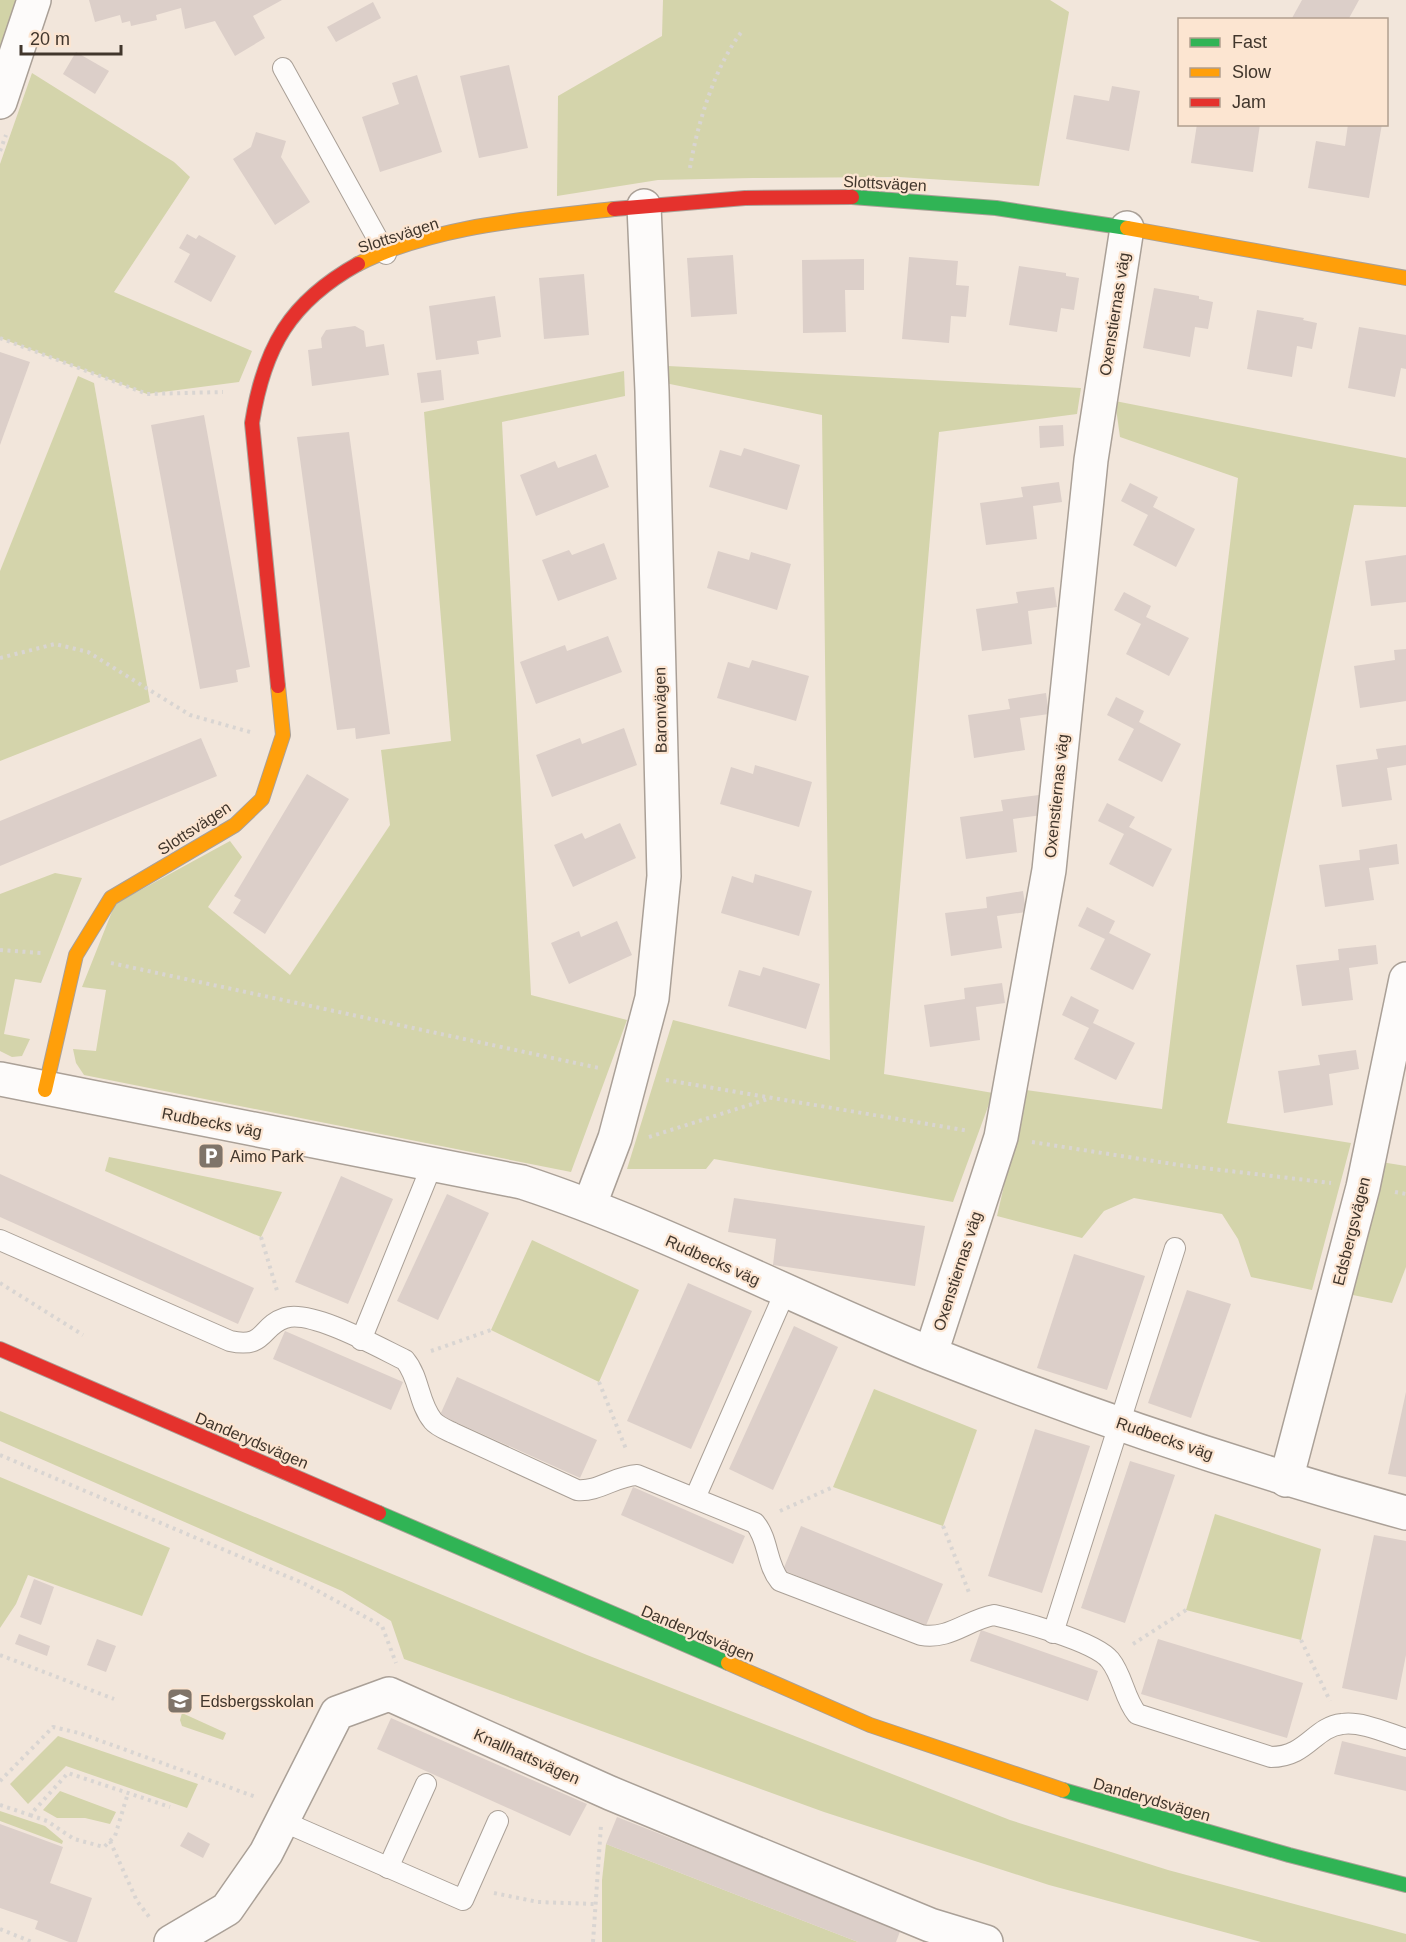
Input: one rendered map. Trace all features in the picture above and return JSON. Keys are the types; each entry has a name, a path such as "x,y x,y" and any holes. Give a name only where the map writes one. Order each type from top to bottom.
{"street":[{"path":"0,102 34,0"},
{"name":"Slottsvägen","path":"45,1089 76,955 111,898 235,825 262,799 283,735 252,423 257,386 280,331 294,313 314,293 353,267 386,254 477,229 644,206 817,196 1007,208 1406,278"},
{"name":"Baronvägen","path":"590,1204 615,1138 652,998 664,876 652,391 644,206"},
{"name":"Oxenstiernas väg","path":"931,1353 1001,1137 1049,870 1091,460 1127,228"},
{"name":"Edsbergsvägen","path":"1286,1480 1363,1187 1406,979"},
{"name":"Rudbecks väg","path":"0,1079 522,1182 590,1204 785,1292 931,1353 1286,1480 1406,1513"},
{"name":"Danderydsvägen","path":"0,1349 870,1725 1096,1800 1289,1856 1406,1885"},
{"name":"Knallhattsvägen","path":"164,1934 227,1909 266,1853 337,1713 389,1694 610,1793 930,1925 986,1942"}],"lane":[{"path":"284,68 386,254"},
{"path":"361,1340 432,1165"},
{"path":"0,1240 230,1341 249,1343 262,1338 272,1325 285,1318 300,1315 361,1340 405,1360 412,1368 425,1409 434,1422 453,1433 577,1490 588,1491 616,1478 637,1475 755,1523 762,1532 772,1571 780,1581 921,1635 936,1638 980,1617 994,1615 1101,1651 1109,1659 1128,1703 1137,1714 1271,1757 1287,1757 1326,1729 1341,1724 1354,1724 1406,1739"},
{"path":"1053,1633 1174,1248"},
{"path":"695,1498 785,1292"},
{"path":"388,1868 426,1784"},
{"path":"285,1815 388,1868 463,1900 498,1821"}],"path":[{"path":"692,203 689,175 702,112 734,41 743,30"},
{"path":"0,338 147,394 240,391 257,386"},
{"path":"0,658 55,644 88,652 190,715 282,742"},
{"path":"0,950 76,955 632,1075 1179,1165 1406,1194"},
{"path":"647,1138 771,1098"},
{"path":"261,1236 285,1318"},
{"path":"0,1283 83,1335"},
{"path":"405,1360 491,1330"},
{"path":"599,1382 637,1475"},
{"path":"0,1455 305,1584 382,1626 411,1704"},
{"path":"755,1523 833,1487"},
{"path":"943,1526 980,1617"},
{"path":"1109,1659 1186,1610"},
{"path":"1301,1640 1341,1724"},
{"path":"0,1655 114,1699"},
{"path":"0,1781 53,1727 79,1733 285,1815"},
{"path":"30,1815 68,1773 170,1807"},
{"path":"0,1805 48,1821 74,1839 104,1847 115,1836 129,1793"},
{"path":"593,1942 594,1904 602,1822 610,1793"},
{"path":"110,1841 137,1901 164,1934"},
{"path":"490,1892 538,1902 594,1904"},
{"path":"0,1929 33,1942"}],"green space":[{"path":"0,0 16,0 0,47"},
{"path":"663,0 1050,0 1069,12 1039,186 899,177 753,178 658,180 557,196 558,96 662,36"},
{"path":"32,73 174,162 190,177 114,292 252,351 239,382 147,394 0,338 0,164"},
{"path":"668,366 1081,388 1077,414 939,432 884,1074 993,1093 953,1202 714,1159 706,1169 627,1169 673,1020 830,1060 822,415 665,383"},
{"path":"624,371 625,396 502,422 531,995 627,1020 571,1172 84,1075 76,1063 73,1049 96,1051 106,990 82,987 115,904 230,841 242,857 208,907 290,975 390,825 381,750 451,741 424,412"},
{"path":"78,376 94,383 150,702 0,761 0,571"},
{"path":"1115,401 1406,458 1406,507 1354,505 1227,1123 1351,1143 1312,1290 1251,1277 1238,1239 1222,1214 1134,1198 1104,1211 1082,1238 997,1216 1026,1090 1162,1109 1238,478 1120,437"},
{"path":"55,873 82,878 41,983 15,979 4,1034 30,1039 22,1056 12,1057 0,1051 0,894"},
{"path":"109,1157 282,1192 261,1237 105,1171"},
{"path":"1381,1162 1406,1166 1406,1267 1392,1303 1348,1294"},
{"path":"532,1240 639,1290 599,1382 491,1330"},
{"path":"874,1389 977,1430 943,1526 833,1487"},
{"path":"0,1411 587,1655 1010,1820 1168,1870 1406,1934 1406,1942 1261,1942 1049,1885 824,1812 404,1659 391,1621 342,1591 0,1441"},
{"path":"0,1477 170,1548 142,1616 28,1575 16,1604 0,1628"},
{"path":"1215,1514 1321,1549 1301,1640 1186,1610"},
{"path":"182,1713 226,1733 223,1740 182,1726 180,1720"},
{"path":"58,1736 198,1784 187,1808 66,1766 28,1804 10,1784"},
{"path":"60,1791 116,1812 110,1824 85,1818 57,1818 43,1810"},
{"path":"0,1811 45,1826 63,1841 62,1844 0,1821"},
{"path":"606,1844 858,1942 602,1942 602,1880"}],"building":[{"path":"89,0 282,0 253,16 265,38 235,56 215,21 185,29 181,8 156,15 157,20 131,26 130,21 122,23 120,15 95,22"},
{"path":"1302,0 1359,0 1349,18 1292,18"},
{"path":"373,2 381,18 336,42 327,27"},
{"path":"76,52 109,71 95,94 63,74"},
{"path":"509,65 528,148 479,158 460,76"},
{"path":"417,75 442,152 380,172 362,117 399,104 392,83"},
{"path":"1112,86 1140,91 1129,151 1066,139 1074,95 1109,101"},
{"path":"1197,126 1260,126 1253,172 1191,163"},
{"path":"1348,126 1382,126 1369,198 1308,188 1316,141 1345,146"},
{"path":"256,132 286,141 281,157 310,202 275,225 233,159 251,147"},
{"path":"187,234 196,239 199,235 236,256 211,302 174,282 190,254 179,248"},
{"path":"733,255 737,314 691,317 687,258"},
{"path":"909,257 958,261 956,285 969,286 966,317 951,316 949,343 902,339"},
{"path":"864,259 864,290 845,290 846,332 803,333 802,260"},
{"path":"1019,266 1066,273 1066,276 1079,278 1074,310 1061,308 1057,332 1009,325"},
{"path":"584,274 589,335 544,339 539,278"},
{"path":"1154,288 1199,296 1199,299 1213,302 1208,329 1195,327 1190,357 1143,348"},
{"path":"495,296 501,337 477,341 479,354 436,360 429,306"},
{"path":"1257,310 1304,318 1303,320 1317,323 1312,349 1297,346 1292,377 1247,369"},
{"path":"355,326 364,331 366,347 384,344 389,375 312,386 308,350 322,348 321,338 326,330"},
{"path":"1359,327 1406,335 1406,369 1401,368 1395,397 1348,388"},
{"path":"0,352 30,362 0,445"},
{"path":"441,370 444,400 421,403 417,373"},
{"path":"204,415 250,667 236,670 238,682 200,689 151,425"},
{"path":"1063,425 1064,446 1040,448 1039,426"},
{"path":"349,432 390,734 356,739 355,728 337,730 297,437"},
{"path":"744,448 800,465 787,510 709,487 720,450 741,456"},
{"path":"596,454 609,487 536,516 520,475 555,461 558,468"},
{"path":"1059,482 1062,502 1033,506 1037,539 986,545 980,503 1023,497 1021,487"},
{"path":"1130,483 1158,497 1153,507 1195,529 1176,567 1133,545 1148,515 1121,501"},
{"path":"604,543 617,579 558,601 542,560 569,550 572,555"},
{"path":"718,551 749,560 751,552 791,564 777,610 707,588"},
{"path":"1406,555 1406,602 1371,606 1365,561"},
{"path":"1054,587 1057,607 1028,611 1032,644 982,651 976,609 1018,603 1016,592"},
{"path":"1124,592 1151,606 1146,617 1189,638 1169,676 1126,654 1141,624 1114,610"},
{"path":"608,636 622,672 536,704 520,662 565,645 567,651"},
{"path":"1406,649 1406,701 1360,708 1354,666 1395,660 1394,650"},
{"path":"752,660 809,676 796,721 717,698 728,662 749,668"},
{"path":"1046,693 1049,714 1020,718 1025,750 974,758 968,715 1010,709 1008,699"},
{"path":"1116,697 1144,711 1139,722 1181,744 1162,782 1118,760 1134,729 1107,715"},
{"path":"624,728 637,765 552,797 536,755 580,738 582,744"},
{"path":"201,738 217,776 0,866 0,821"},
{"path":"1406,745 1406,765 1387,768 1392,800 1342,807 1336,765 1378,759 1376,749"},
{"path":"755,765 812,782 799,827 720,804 731,767 753,774"},
{"path":"307,774 349,799 265,934 233,913 241,900 234,896"},
{"path":"1039,795 1042,815 1013,819 1017,852 966,859 960,817 1003,811 1001,800"},
{"path":"1107,803 1135,817 1129,827 1172,849 1153,887 1109,864 1124,834 1098,821"},
{"path":"620,823 636,858 573,887 554,845 582,833 585,839"},
{"path":"1397,844 1399,864 1369,868 1374,900 1325,907 1319,865 1360,860 1359,850"},
{"path":"755,874 812,891 799,936 721,913 732,876 753,883"},
{"path":"1023,891 1026,912 997,916 1002,948 951,956 945,913 987,908 986,897"},
{"path":"1087,907 1115,921 1109,933 1151,954 1133,990 1090,969 1105,939 1078,926"},
{"path":"617,921 632,955 569,984 551,943 579,931 581,937"},
{"path":"1376,945 1378,964 1349,968 1353,1000 1302,1006 1296,965 1339,960 1338,949"},
{"path":"763,967 820,984 806,1029 728,1006 739,970 760,976"},
{"path":"1002,983 1005,1003 976,1007 980,1040 930,1047 924,1005 965,999 964,988"},
{"path":"1071,996 1099,1010 1093,1023 1135,1043 1116,1080 1074,1059 1089,1028 1062,1015"},
{"path":"1356,1050 1359,1069 1329,1074 1333,1105 1284,1113 1278,1071 1320,1065 1318,1055"},
{"path":"0,1174 254,1288 238,1324 0,1217"},
{"path":"341,1176 393,1199 348,1304 295,1282"},
{"path":"447,1194 489,1213 438,1320 397,1301"},
{"path":"734,1198 925,1226 915,1286 773,1265 776,1239 728,1232"},
{"path":"1074,1254 1145,1276 1107,1390 1037,1368"},
{"path":"688,1283 752,1311 691,1449 627,1421"},
{"path":"1187,1290 1231,1304 1191,1418 1148,1403"},
{"path":"794,1326 838,1347 773,1490 729,1469"},
{"path":"285,1331 403,1382 391,1410 273,1359"},
{"path":"457,1377 597,1440 580,1478 440,1415"},
{"path":"1406,1392 1406,1477 1388,1474"},
{"path":"1035,1429 1090,1446 1042,1593 988,1576"},
{"path":"1130,1461 1175,1475 1125,1623 1081,1608"},
{"path":"633,1487 745,1536 733,1564 621,1515"},
{"path":"801,1526 943,1584 925,1628 783,1570"},
{"path":"1374,1535 1406,1541 1406,1655 1397,1700 1342,1688"},
{"path":"34,1579 54,1587 41,1625 20,1617"},
{"path":"981,1630 1098,1671 1088,1701 970,1661"},
{"path":"19,1634 50,1646 47,1656 15,1644"},
{"path":"97,1639 116,1646 106,1672 87,1665"},
{"path":"1158,1639 1303,1683 1287,1738 1141,1694"},
{"path":"391,1718 587,1804 570,1836 377,1749"},
{"path":"1342,1741 1406,1757 1406,1791 1334,1774"},
{"path":"617,1817 901,1929 896,1942 858,1942 606,1844"},
{"path":"0,1824 63,1847 50,1883 92,1898 77,1942 69,1942 35,1929 38,1921 0,1908"},
{"path":"188,1832 210,1844 203,1858 180,1846"}],"traffic: fast":[{"path":"852,197 996,208 1127,228"},
{"path":"379,1513 728,1663"},
{"path":"1063,1790 1289,1855 1406,1885"}],"traffic: slow":[{"path":"358,264 419,240 451,232 516,221 614,209"},
{"path":"1127,228 1406,278"},
{"path":"45,1090 76,955 111,898 235,825 262,799 283,735 278,686"},
{"path":"728,1663 870,1725 1063,1790"}],"traffic: jam":[{"path":"614,209 745,198 852,197"},
{"path":"278,686 252,423 257,396 264,371 284,329 314,294 358,264"},
{"path":"0,1349 379,1513"}],"place":[{"name":"Aimo Park","path":"211,1156"},
{"name":"Edsbergsskolan","path":"180,1701"}]}
